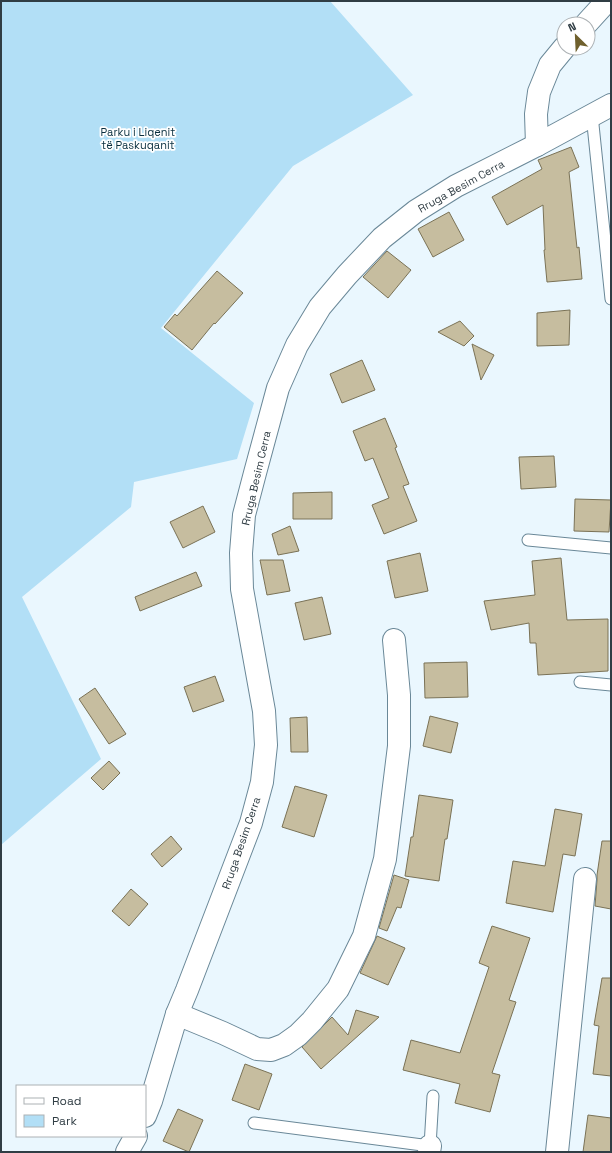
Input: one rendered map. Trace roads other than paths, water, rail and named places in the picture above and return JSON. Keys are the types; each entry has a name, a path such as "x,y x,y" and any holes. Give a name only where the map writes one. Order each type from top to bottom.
{"street":[{"path":"593,16 607,1"},
{"path":"537,145 536,114 538,92 550,65 557,56"},
{"name":"Rruga Besim Cerra","path":"146,1114 177,1014 251,823 262,782 266,744 264,710 242,589 241,553 244,515 254,473 278,388 297,345 320,307 347,275 382,238 416,211 456,186 611,105"},
{"path":"177,1014 223,1032 257,1049 271,1050 284,1045 298,1035 312,1021 338,989 364,936 385,859 399,746 399,696 394,640"},
{"path":"557,1152 585,879"},
{"path":"127,1152 135,1137"}],"lane":[{"path":"592,115 611,299"},
{"path":"528,540 611,548"},
{"path":"580,682 611,685"},
{"path":"254,1123 430,1149 433,1096"}],"park label":[{"name":"Parku i Liqenit të Paskuqanit","path":"138,138"}]}
